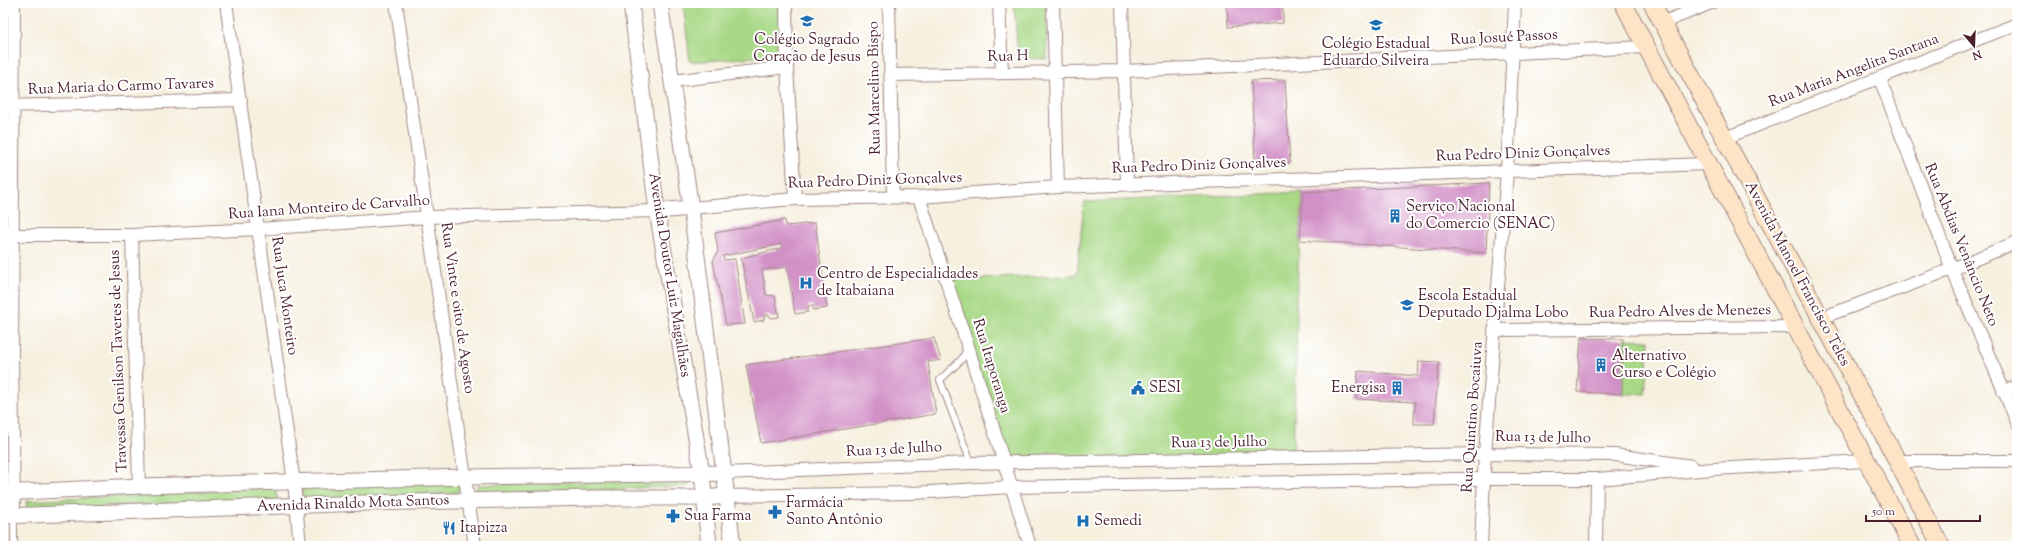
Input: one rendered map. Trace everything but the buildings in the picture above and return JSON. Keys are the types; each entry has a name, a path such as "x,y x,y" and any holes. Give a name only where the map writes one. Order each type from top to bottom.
{"main road":[{"name":"Avenida Manoel Francisco Teles","path":"1623,3 1909,544"},
{"name":"Avenida Manoel Francisco Teles","path":"1652,3 1725,138 1766,218 1898,461 1941,546"},
{"path":"1744,233 1755,234 1760,231 1765,227 1766,218"},
{"path":"1765,273 1774,264 1790,261"},
{"path":"1836,404 1864,399"}],"street":[{"path":"8,515 8,106 14,3"},
{"name":"Rua Juca Monteiro","path":"226,3 241,100 294,482 295,506 300,546"},
{"name":"Rua Vinte e oito de Agosto","path":"396,3 475,546"},
{"name":"Avenida Doutor Luiz Magalhães","path":"631,3 657,210 702,473 709,546"},
{"name":"Avenida Doutor Luiz Magalhães","path":"660,3 691,208 733,546"},
{"path":"786,3 787,67 795,199"},
{"name":"Rua Marcelino Bispo","path":"889,3 893,197"},
{"path":"999,3 1002,73"},
{"path":"1053,3 1058,187"},
{"path":"1122,3 1127,184"},
{"name":"Rua Quintino Bocaiuva","path":"1480,546 1485,454 1507,171 1515,3"},
{"path":"1662,23 1711,3"},
{"name":"Rua Maria Angelita Santana","path":"1725,138 1880,79 2017,24"},
{"name":"Rua Josué Passos","path":"1124,71 1512,54 1646,46"},
{"path":"672,81 787,67"},
{"name":"Rua H","path":"891,75 1124,71"},
{"name":"Rua Abdias Venâncio Neto","path":"1880,79 1952,269 2017,422"},
{"name":"Rua Maria do Carmo Tavares","path":"8,106 241,100"},
{"name":"Rua Pedro Diniz Gonçalves","path":"691,208 795,199 919,197 1058,187 1127,184 1708,164"},
{"name":"Rua Itaporanga","path":"919,197 968,347 1030,546"},
{"path":"657,210 691,208"},
{"name":"Rua Iana Monteiro de Carvalho","path":"8,235 132,235 258,229 428,217 657,210"},
{"name":"Travessa Genilson Taveres de Jesus","path":"132,235 139,486"},
{"path":"1821,318 1952,269 2017,242"},
{"name":"Rua Pedro Alves de Menezes","path":"1494,330 1795,326"},
{"path":"2003,392 2017,387"},
{"name":"Rua 13 de Julho","path":"724,473 972,462 1004,463 1485,454 1615,455 1713,469"},
{"name":"Rua 13 de Julho","path":"726,496 913,493 1012,487 1484,479 1597,479 1713,469 1866,461"},
{"path":"1898,461 2017,461"},
{"name":"Avenida Rinaldo Mota Santos","path":"9,493 139,486 466,477 724,473"},
{"path":"1596,546 1597,479"},
{"name":"Avenida Rinaldo Mota Santos","path":"8,515 468,501 593,498 704,498 726,496"}],"lane":[{"path":"968,347 962,359 940,380 972,462"},
{"path":"8,515 14,546"}],"green space":[{"path":"683,3 781,3 784,55 690,62"},
{"path":"1014,3 1046,3 1047,59 1018,58"},
{"name":"SESI","path":"1303,192 1296,302 1297,319 1293,458 1004,463 947,280 1077,275 1084,202"},
{"path":"1623,339 1649,340 1645,394 1622,394"},
{"path":"687,479 689,486 477,495 477,485"},
{"path":"466,480 457,493 303,502 301,483"},
{"path":"275,488 278,500 27,509 26,501"}],"place":[{"name":"Colégio Sagrado Coração de Jesus","path":"807,21"},
{"name":"Colégio Estadual Eduardo Silveira","path":"1376,25"},
{"name":"Serviço Nacional do Comercio (SENAC)","path":"1395,216"},
{"name":"Centro de Especialidades de Itabaiana","path":"806,283"},
{"name":"Escola Estadual Deputado Djalma Lobo","path":"1407,305"},
{"name":"Alternativo Curso e Colégio","path":"1601,365"},
{"name":"SESI","path":"1138,388"},
{"name":"Energisa","path":"1397,388"},
{"name":"Farmácia Santo Antônio","path":"775,512"},
{"name":"Sua Farma","path":"673,516"},
{"name":"Semedi","path":"1083,521"},
{"name":"Itapizza","path":"449,528"}]}
